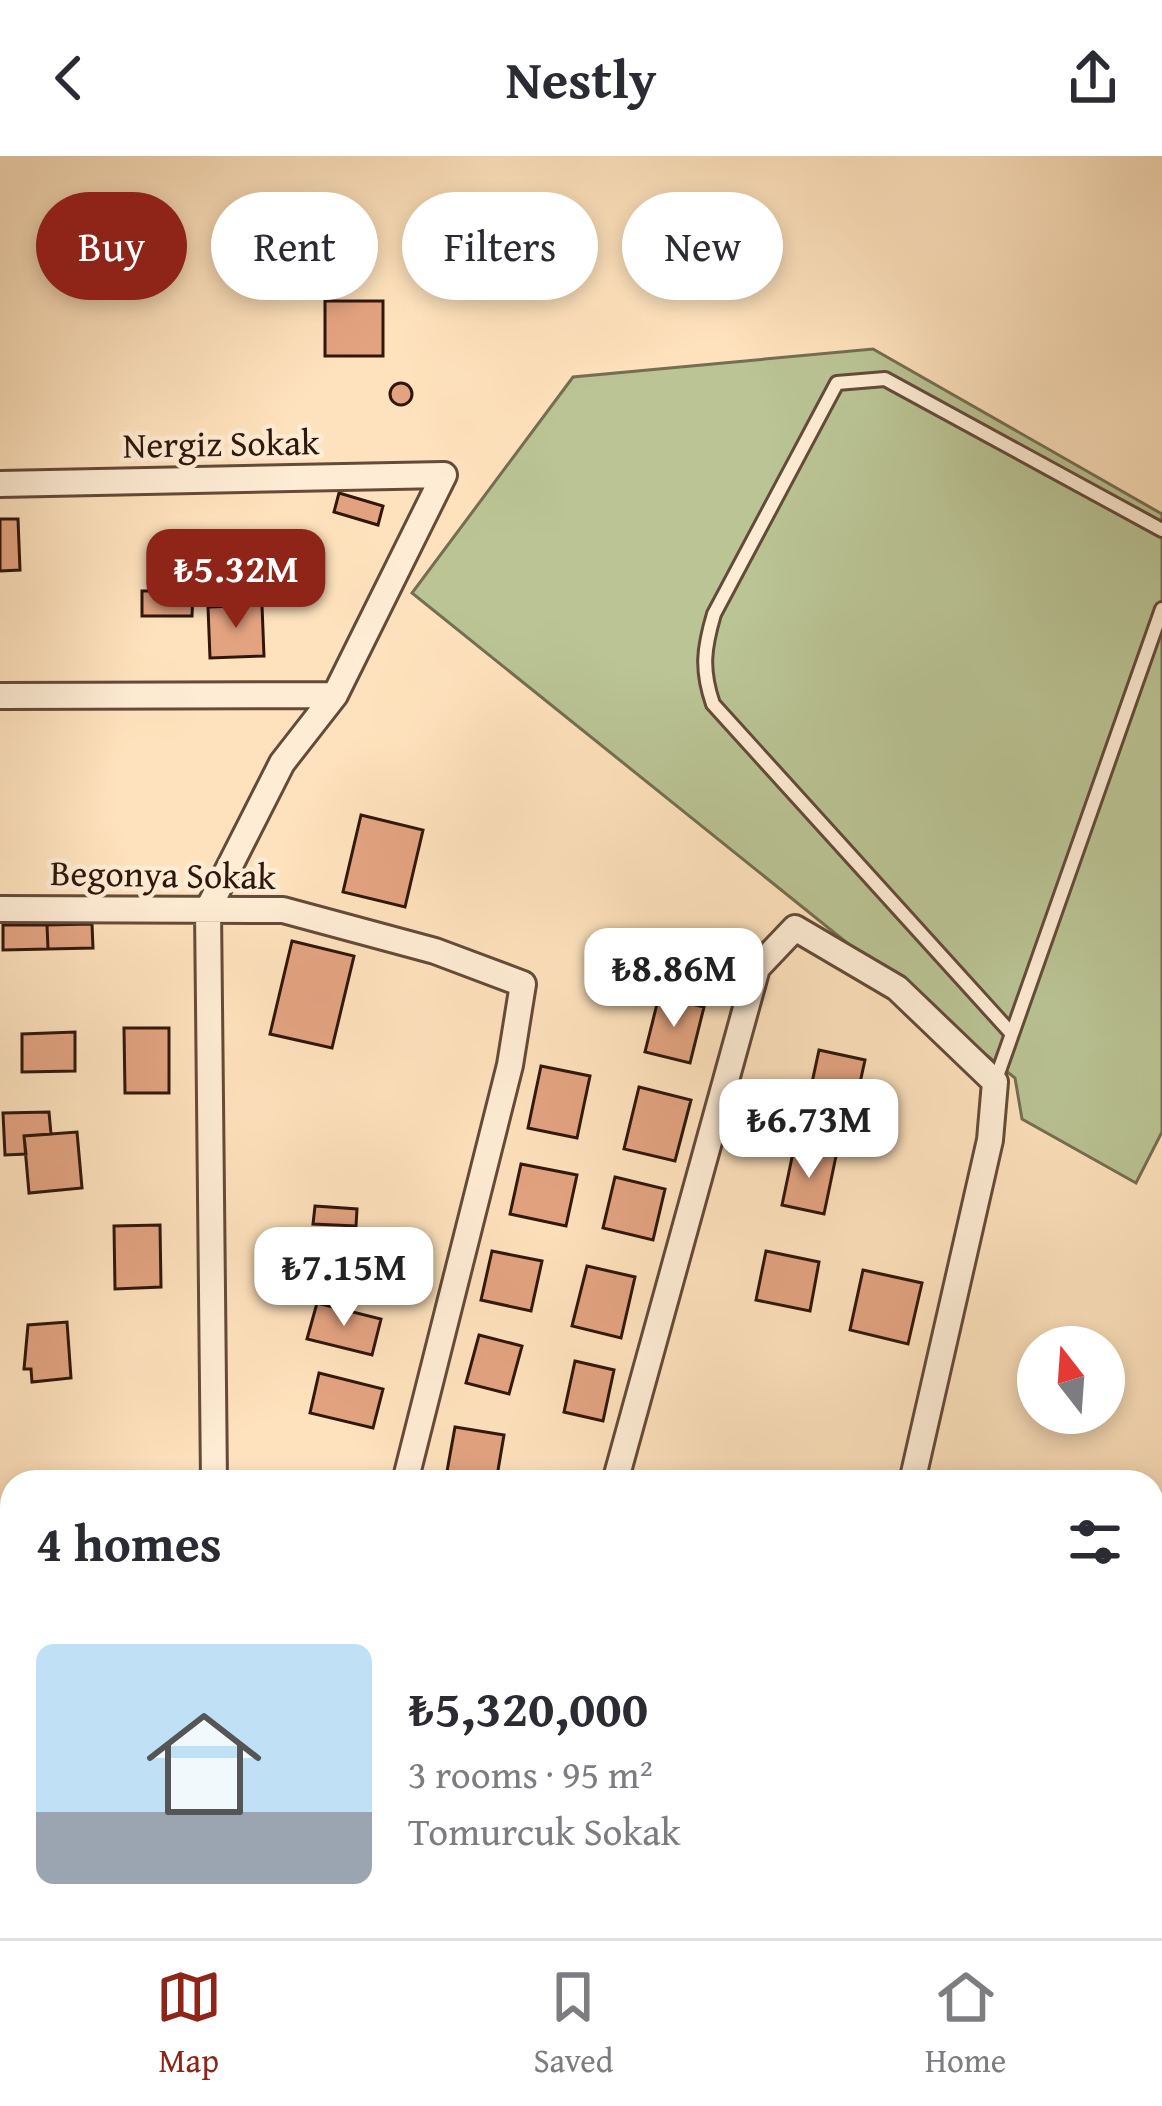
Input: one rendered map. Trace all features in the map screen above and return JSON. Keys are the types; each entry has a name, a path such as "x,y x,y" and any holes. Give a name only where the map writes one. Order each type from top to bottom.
{"street":[{"name":"Nergiz Sokak","path":"0,484 444,475 335,694"},
{"path":"0,696 335,694"},
{"path":"214,1470 208,909 282,763 335,694"},
{"name":"Begonya Sokak","path":"0,908 284,910 435,951 523,984 510,1065 408,1470"},
{"path":"618,1470 757,968 795,928 897,988 995,1082 990,1140 915,1470"}],"lane":[{"path":"1012,1034 713,704 702,667 709,629 837,382 885,379 1162,530"},
{"path":"995,1082 1162,609"}],"green space":[{"path":"873,349 1162,514 1162,1132 1136,1183 1022,1119 1015,1078 412,593 573,377"}],"building":[{"path":"325,301 383,301 383,356 325,356"},
{"path":"401,383 412,394 401,405 390,394"},
{"path":"339,493 383,506 378,525 334,512"},
{"path":"0,519 18,519 20,570 0,571"},
{"path":"142,591 193,591 192,616 142,616"},
{"path":"262,605 264,656 210,658 208,607"},
{"path":"361,815 423,830 405,907 343,892"},
{"path":"92,924 93,948 48,949 47,925"},
{"path":"3,925 47,925 48,949 3,950"},
{"path":"292,941 354,956 332,1048 270,1034"},
{"path":"659,996 704,1007 690,1063 645,1052"},
{"path":"124,1028 169,1028 169,1093 125,1093"},
{"path":"75,1032 75,1071 22,1072 22,1034"},
{"path":"819,1050 865,1060 856,1101 810,1092"},
{"path":"541,1066 590,1076 577,1138 528,1128"},
{"path":"639,1087 691,1100 675,1161 624,1149"},
{"path":"49,1112 51,1134 24,1136 26,1154 5,1155 3,1113"},
{"path":"77,1132 82,1188 29,1193 24,1136"},
{"path":"794,1148 836,1156 824,1214 782,1205"},
{"path":"521,1164 577,1175 566,1226 510,1214"},
{"path":"615,1177 665,1189 653,1240 603,1228"},
{"path":"315,1206 357,1209 356,1226 313,1224"},
{"path":"160,1225 161,1287 115,1289 114,1226"},
{"path":"305,1232 405,1256 395,1297 295,1273"},
{"path":"492,1251 542,1261 531,1311 481,1300"},
{"path":"766,1251 819,1262 810,1311 756,1300"},
{"path":"587,1266 635,1277 621,1338 572,1326"},
{"path":"863,1270 922,1283 908,1344 850,1330"},
{"path":"317,1303 381,1319 372,1355 307,1339"},
{"path":"67,1322 71,1378 32,1382 31,1369 24,1369 28,1325"},
{"path":"479,1335 522,1346 509,1394 466,1383"},
{"path":"575,1361 614,1370 603,1421 564,1412"},
{"path":"319,1373 383,1389 373,1428 310,1413"},
{"path":"455,1427 504,1435 498,1470 447,1470"}]}
